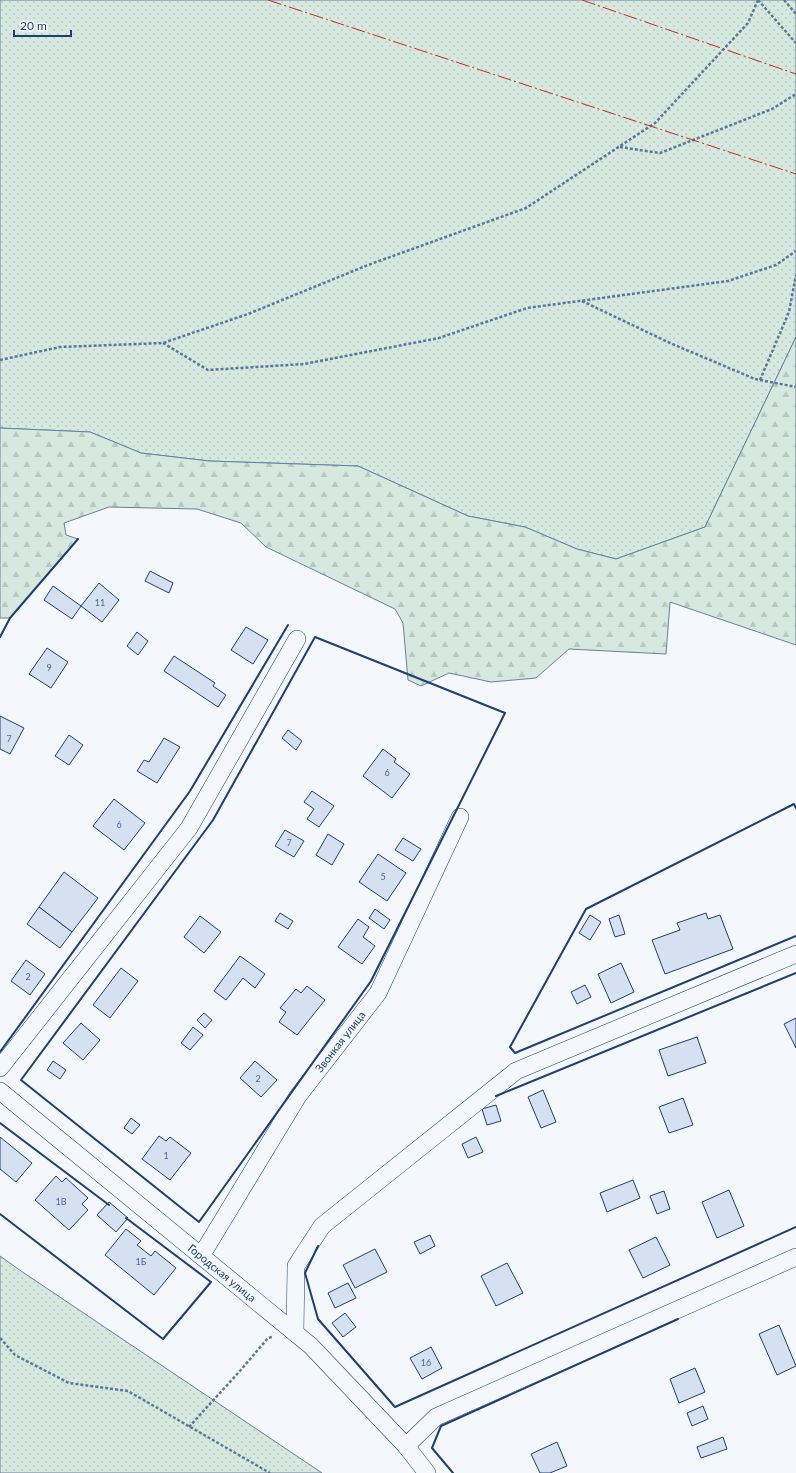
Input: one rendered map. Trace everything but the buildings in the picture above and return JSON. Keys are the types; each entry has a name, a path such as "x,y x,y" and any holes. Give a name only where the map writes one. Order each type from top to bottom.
{"street":[{"path":"0,1068 190,828 297,639"},
{"name":"Звонкая улица","path":"201,1256 298,1096 378,993 460,817"},
{"path":"295,1333 296,1266 322,1226 516,1071 796,954"},
{"name":"Городская улица","path":"0,1091 311,1346 406,1446 427,1473"},
{"path":"406,1446 436,1417 796,1257"}],"path":[{"path":"0,360 60,347 163,343 248,314 368,265 526,208 655,123 748,23 758,0 796,43"},
{"path":"784,0 796,14"},
{"path":"619,147 660,153 772,109 796,94"},
{"path":"163,343 208,370 304,364 438,338 527,308 728,281 776,265 796,251"},
{"path":"760,380 789,312 796,275"},
{"path":"582,301 670,344 760,380 796,387"},
{"path":"188,1427 240,1372 268,1338 295,1333"},
{"path":"0,1338 15,1355 69,1383 128,1391 270,1473"}],"green space":[{"path":"0,0 796,0 796,337 705,527 616,559 577,549 525,527 468,516 358,466 209,461 141,453 90,432 0,428"},
{"path":"796,337 796,645 670,602 666,654 569,649 536,678 491,682 449,673 421,686 408,680 403,623 395,609 266,547 241,523 197,509 109,507 64,523 66,535 78,539 10,618 0,618 0,428 90,432 141,453 209,461 358,466 468,516 525,527 577,549 616,559 705,527"},
{"path":"0,1256 21,1271 322,1473 0,1473"}],"wall":[{"path":"0,637 10,618 78,539"},
{"path":"0,1052 190,791 288,625"},
{"path":"315,637 505,713 371,981 199,1222 21,1080 213,820 315,637"},
{"path":"796,808 794,804 586,909 510,1047 515,1053 796,936"},
{"path":"496,1096 796,973"},
{"path":"0,1123 109,1205"},
{"path":"0,1214 163,1339 211,1282 126,1218"},
{"path":"318,1246 305,1273 318,1319 395,1407 796,1227"},
{"path":"453,1473 432,1448 441,1426 678,1319"}],"power":[{"path":"268,0 796,174"},
{"path":"582,0 796,74"}]}
